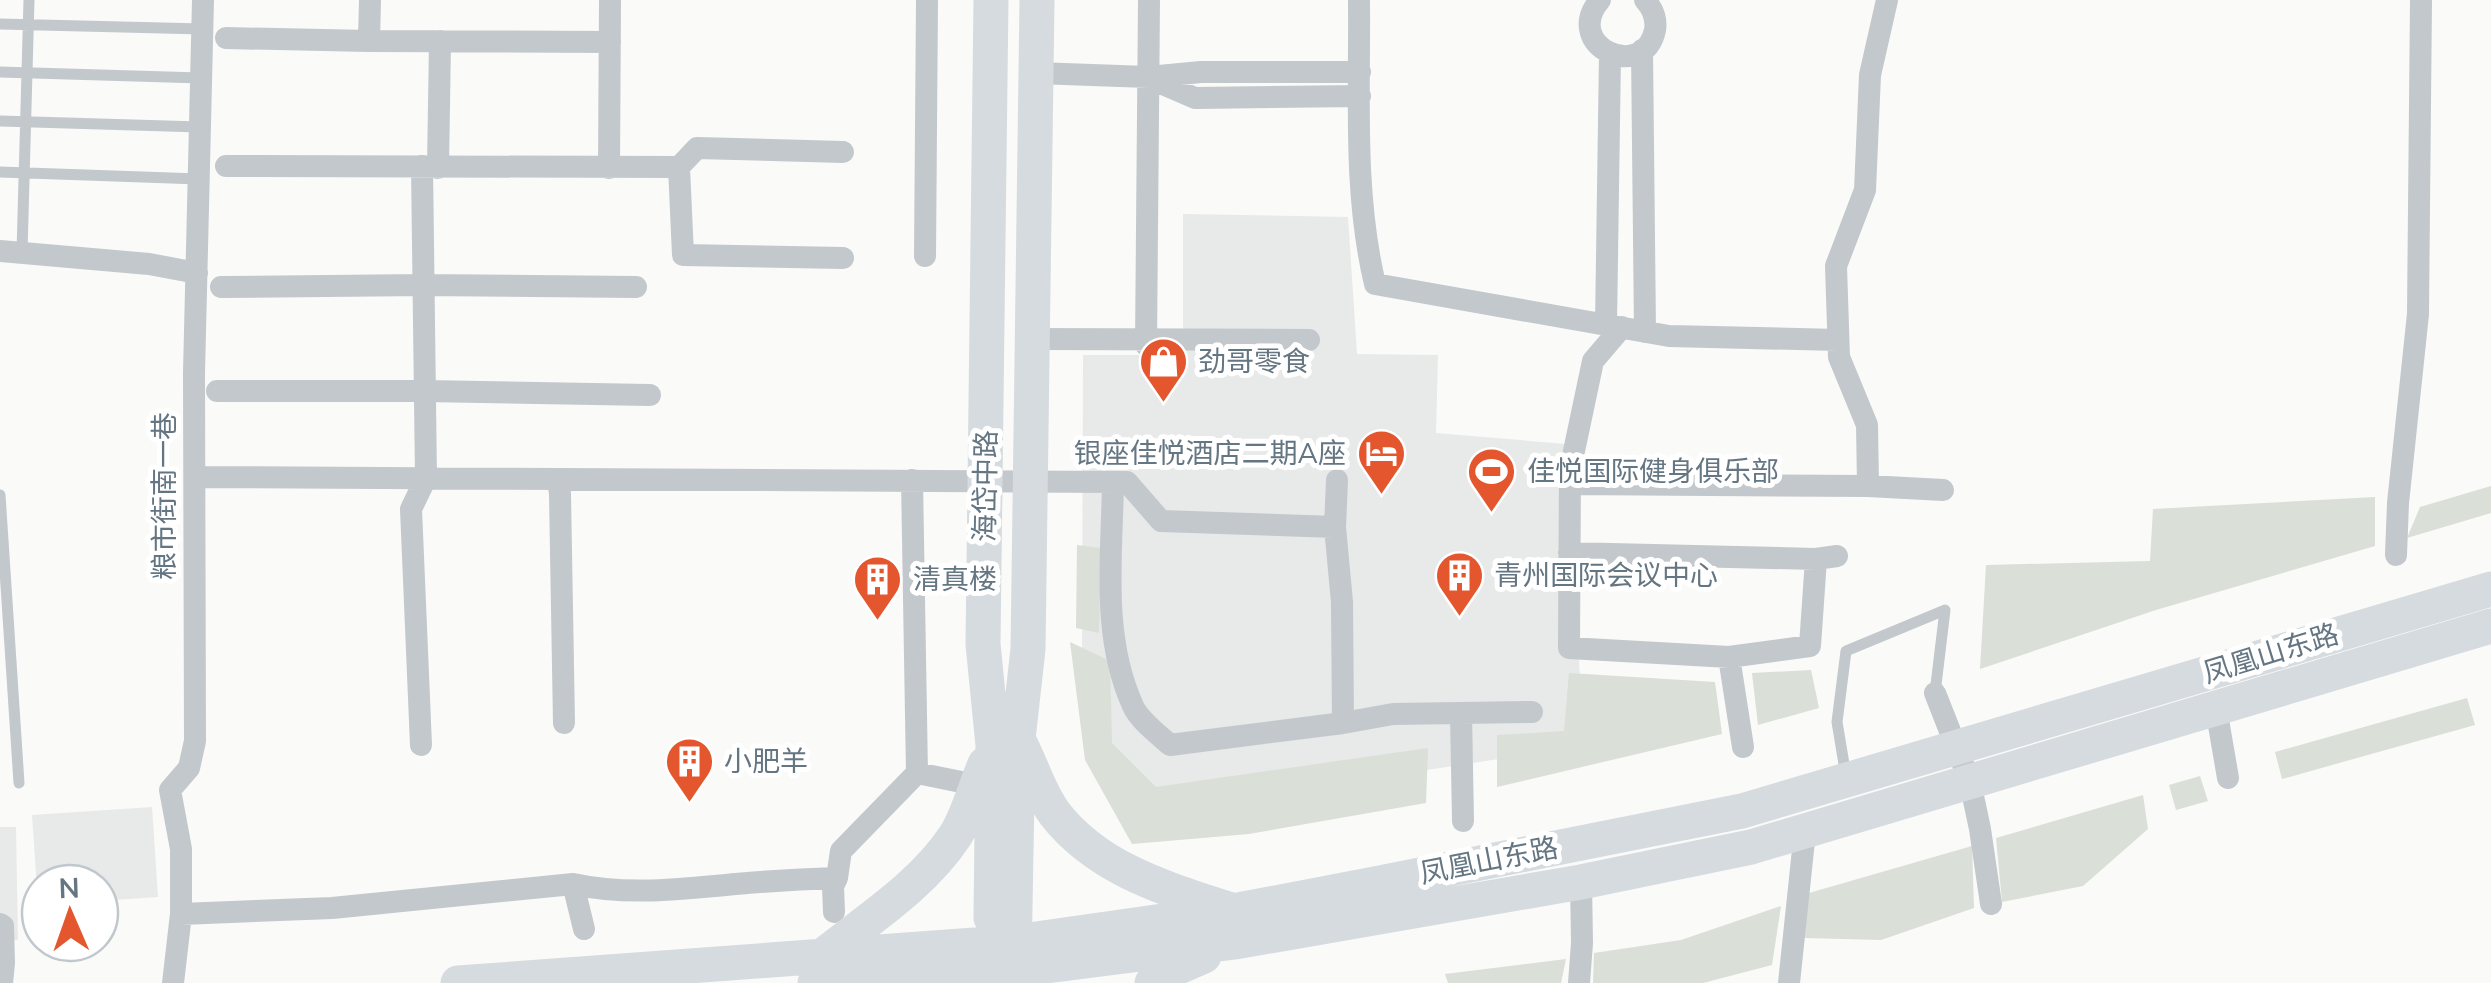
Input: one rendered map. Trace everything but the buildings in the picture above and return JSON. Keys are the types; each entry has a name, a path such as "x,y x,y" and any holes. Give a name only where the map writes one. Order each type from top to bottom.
{"main road":[{"name":"海岱中路","path":"991,0 983,644 1005,742"},
{"name":"海岱中路","path":"1002,966 1005,742 1028,650 1038,0"},
{"name":"凤凰山东路","path":"1234,927 1742,811 2491,589"},
{"name":"凤凰山东路","path":"458,983 820,976 1002,966 1234,927 1581,882 1751,848 2491,626"},
{"path":"820,976 956,835 976,785 1005,742 1082,845 1234,927 1152,983"}],"street":[{"name":"粮市街南一巷","path":"174,983 181,850 170,790 189,768 195,741 194,372 204,0"},
{"path":"369,41 370,0"},
{"path":"610,0 610,168"},
{"path":"925,256 927,0"},
{"path":"1146,344 1148,0"},
{"path":"1359,0 1360,156 1368,255 1375,284 1669,336 1838,340"},
{"path":"1600,0 1590,18 1594,40 1600,48 1621,57 1650,43 1656,23 1645,0"},
{"path":"1868,486 1867,425 1839,357 1836,266 1865,190 1870,76 1887,0"},
{"path":"2396,555 2418,314 2421,0"},
{"path":"226,38 610,42"},
{"path":"421,746 411,509 426,478 423,285 440,41"},
{"path":"1569,553 1827,558 1810,646 1729,657 1568,648 1569,553 1570,484 1570,470 1593,361 1625,328 1642,50"},
{"path":"1610,54 1625,328"},
{"path":"1036,73 1148,77 1201,72 1360,72"},
{"path":"1148,77 1195,98 1360,96"},
{"path":"226,166 678,167 697,148 843,152"},
{"path":"678,167 683,255 842,258"},
{"path":"11,252 148,264 198,273"},
{"path":"222,288 636,286"},
{"path":"1032,339 1309,340"},
{"path":"218,391 650,395"},
{"path":"195,477 1126,482 1161,521 1335,527"},
{"path":"558,479 564,723"},
{"path":"834,912 833,886 842,852 916,772 912,480"},
{"path":"1336,480 1343,723"},
{"path":"1113,482 1113,643 1134,709 1170,745 1393,714 1532,712"},
{"path":"1570,484 1944,490"},
{"path":"1729,657 1743,747"},
{"path":"1936,693 1970,782 1991,904"},
{"path":"2216,708 2228,778"},
{"path":"1461,713 1463,821"},
{"path":"916,772 976,785"},
{"path":"1789,983 1806,831"},
{"path":"180,914 332,908 573,884 646,893 837,878"},
{"path":"1579,983 1581,882"},
{"path":"573,884 584,929"},
{"path":"0,924 2,983"}],"lane":[{"path":"11,252 24,173 29,0"},
{"path":"0,24 203,29"},
{"path":"0,72 201,78"},
{"path":"0,121 200,127"},
{"path":"0,172 199,179"},
{"path":"0,494 4,620 19,784"},
{"path":"1846,780 1837,722 1846,652 1945,610 1936,693"}],"shaded area":[{"path":"1183,214 1348,217 1357,354 1438,355 1436,433 1566,444 1584,746 1172,809 1104,759 1082,673 1083,355 1183,355"},
{"path":"2491,486 2491,513 2407,538 2420,507"},
{"path":"2375,497 2375,546 2156,610 1980,669 1986,565 2150,561 2153,509"},
{"path":"1077,545 1101,548 1099,633 1076,628"},
{"path":"1070,642 1110,661 1112,743 1156,787 1428,748 1426,803 1249,834 1132,844 1085,760"},
{"path":"1811,670 1819,708 1758,725 1752,673"},
{"path":"1569,673 1715,682 1722,734 1497,787 1497,735 1564,731"},
{"path":"2467,698 2475,725 2282,779 2275,752"},
{"path":"2200,776 2208,801 2176,810 2169,785"},
{"path":"2143,795 2148,829 2083,886 2002,902 1996,838"},
{"path":"152,807 158,897 120,900 120,863 35,863 32,815"},
{"path":"0,827 16,827 18,940 0,940"},
{"path":"1972,846 1974,908 1881,940 1804,938 1809,893"},
{"path":"1781,906 1772,965 1703,983 1593,983 1594,953 1681,940"},
{"path":"1566,959 1561,983 1448,983 1445,974"}],"place":[{"name":"劲哥零食","path":"1163,404"},
{"name":"银座佳悦酒店二期A座","path":"1381,496"},
{"name":"佳悦国际健身俱乐部","path":"1492,514"},
{"name":"青州国际会议中心","path":"1459,618"},
{"name":"清真楼","path":"878,622"},
{"name":"小肥羊","path":"689,804"}]}
